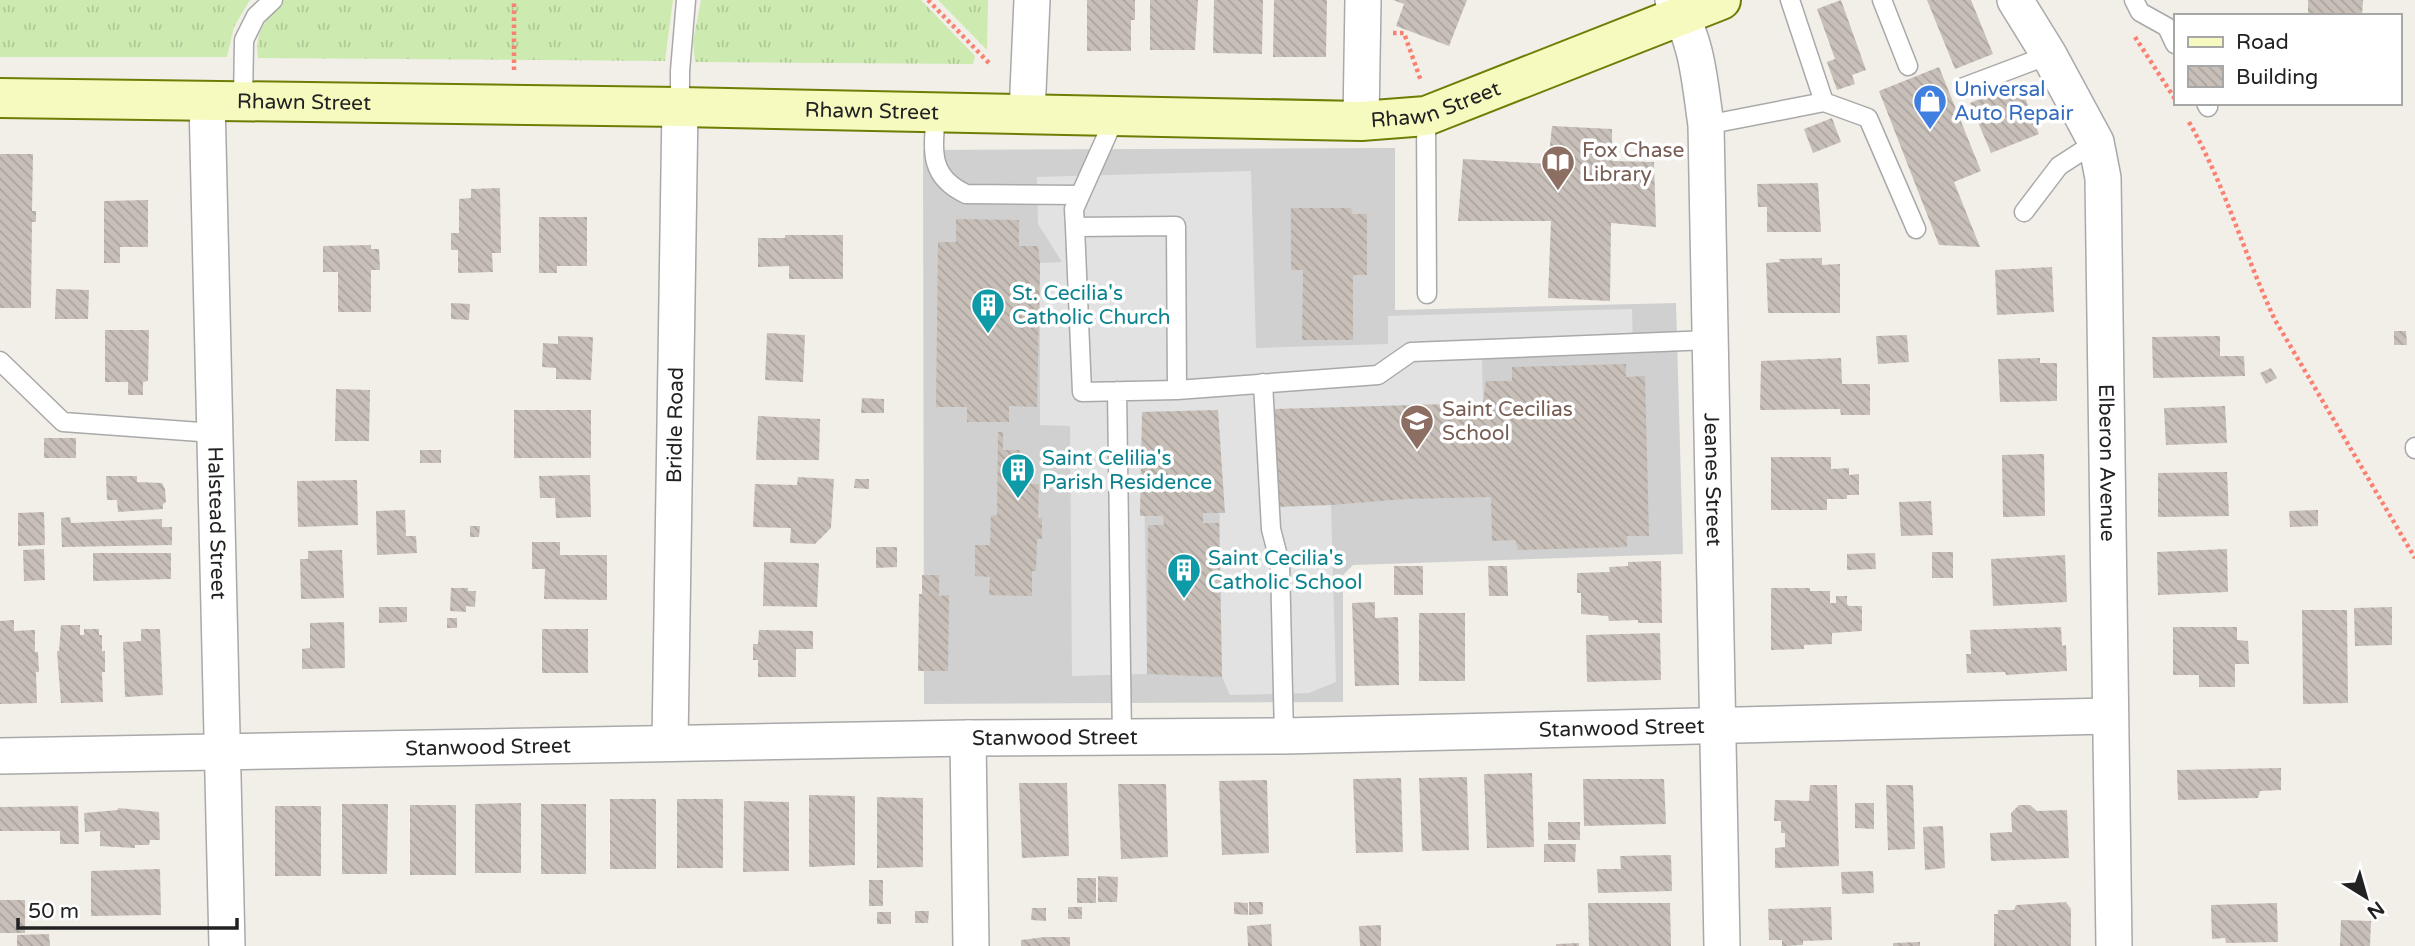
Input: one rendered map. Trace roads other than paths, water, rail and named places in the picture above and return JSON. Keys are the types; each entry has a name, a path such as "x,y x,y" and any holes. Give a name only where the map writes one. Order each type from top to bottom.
{"main road":[{"name":"Rhawn Street","path":"0,98 680,107 1361,121 1677,8 1721,0"}],"street":[{"path":"1027,114 1031,0"},
{"path":"1361,121 1363,0"},
{"name":"Elberon Avenue","path":"2015,0 2049,55 2096,142 2103,178 2109,716 2115,946"},
{"name":"Jeanes Street","path":"1677,8 1695,50 1706,125 1722,946"},
{"name":"Halstead Street","path":"225,101 214,433 227,946"},
{"name":"Bridle Road","path":"670,743 680,107"},
{"name":"Stanwood Street","path":"0,756 968,737 1284,736 2109,716"},
{"path":"968,737 971,946"}],"lane":[{"path":"225,101 244,40 257,16 273,0"},
{"path":"680,107 685,0"},
{"path":"1790,0 1824,102"},
{"path":"1882,0 1908,66"},
{"path":"2134,0 2140,12 2166,27 2174,42"},
{"path":"1964,87 2049,55"},
{"path":"1424,98 1427,294"},
{"path":"1706,125 1824,102 1868,118 1916,229"},
{"path":"936,114 933,149 939,174 953,188 966,194 1080,195"},
{"path":"1116,115 1074,209 1082,392 1177,390 1378,374 1411,352 1710,340"},
{"path":"2024,212 2059,166 2096,142"},
{"path":"1075,227 1176,226 1177,390"},
{"path":"0,360 63,422 214,433"},
{"path":"1263,383 1271,529 1280,564 1284,736"},
{"path":"1117,391 1122,737"}],"place":[{"name":"Universal Auto Repair","path":"1930,131"},
{"name":"Fox Chase Library","path":"1558,192"},
{"name":"St. Cecilia's Catholic Church","path":"988,335"},
{"name":"Saint Cecilias School","path":"1417,451"},
{"name":"Saint Celilia's Parish Residence","path":"1018,500"},
{"name":"Saint Cecilia's Catholic School","path":"1184,600"}]}
